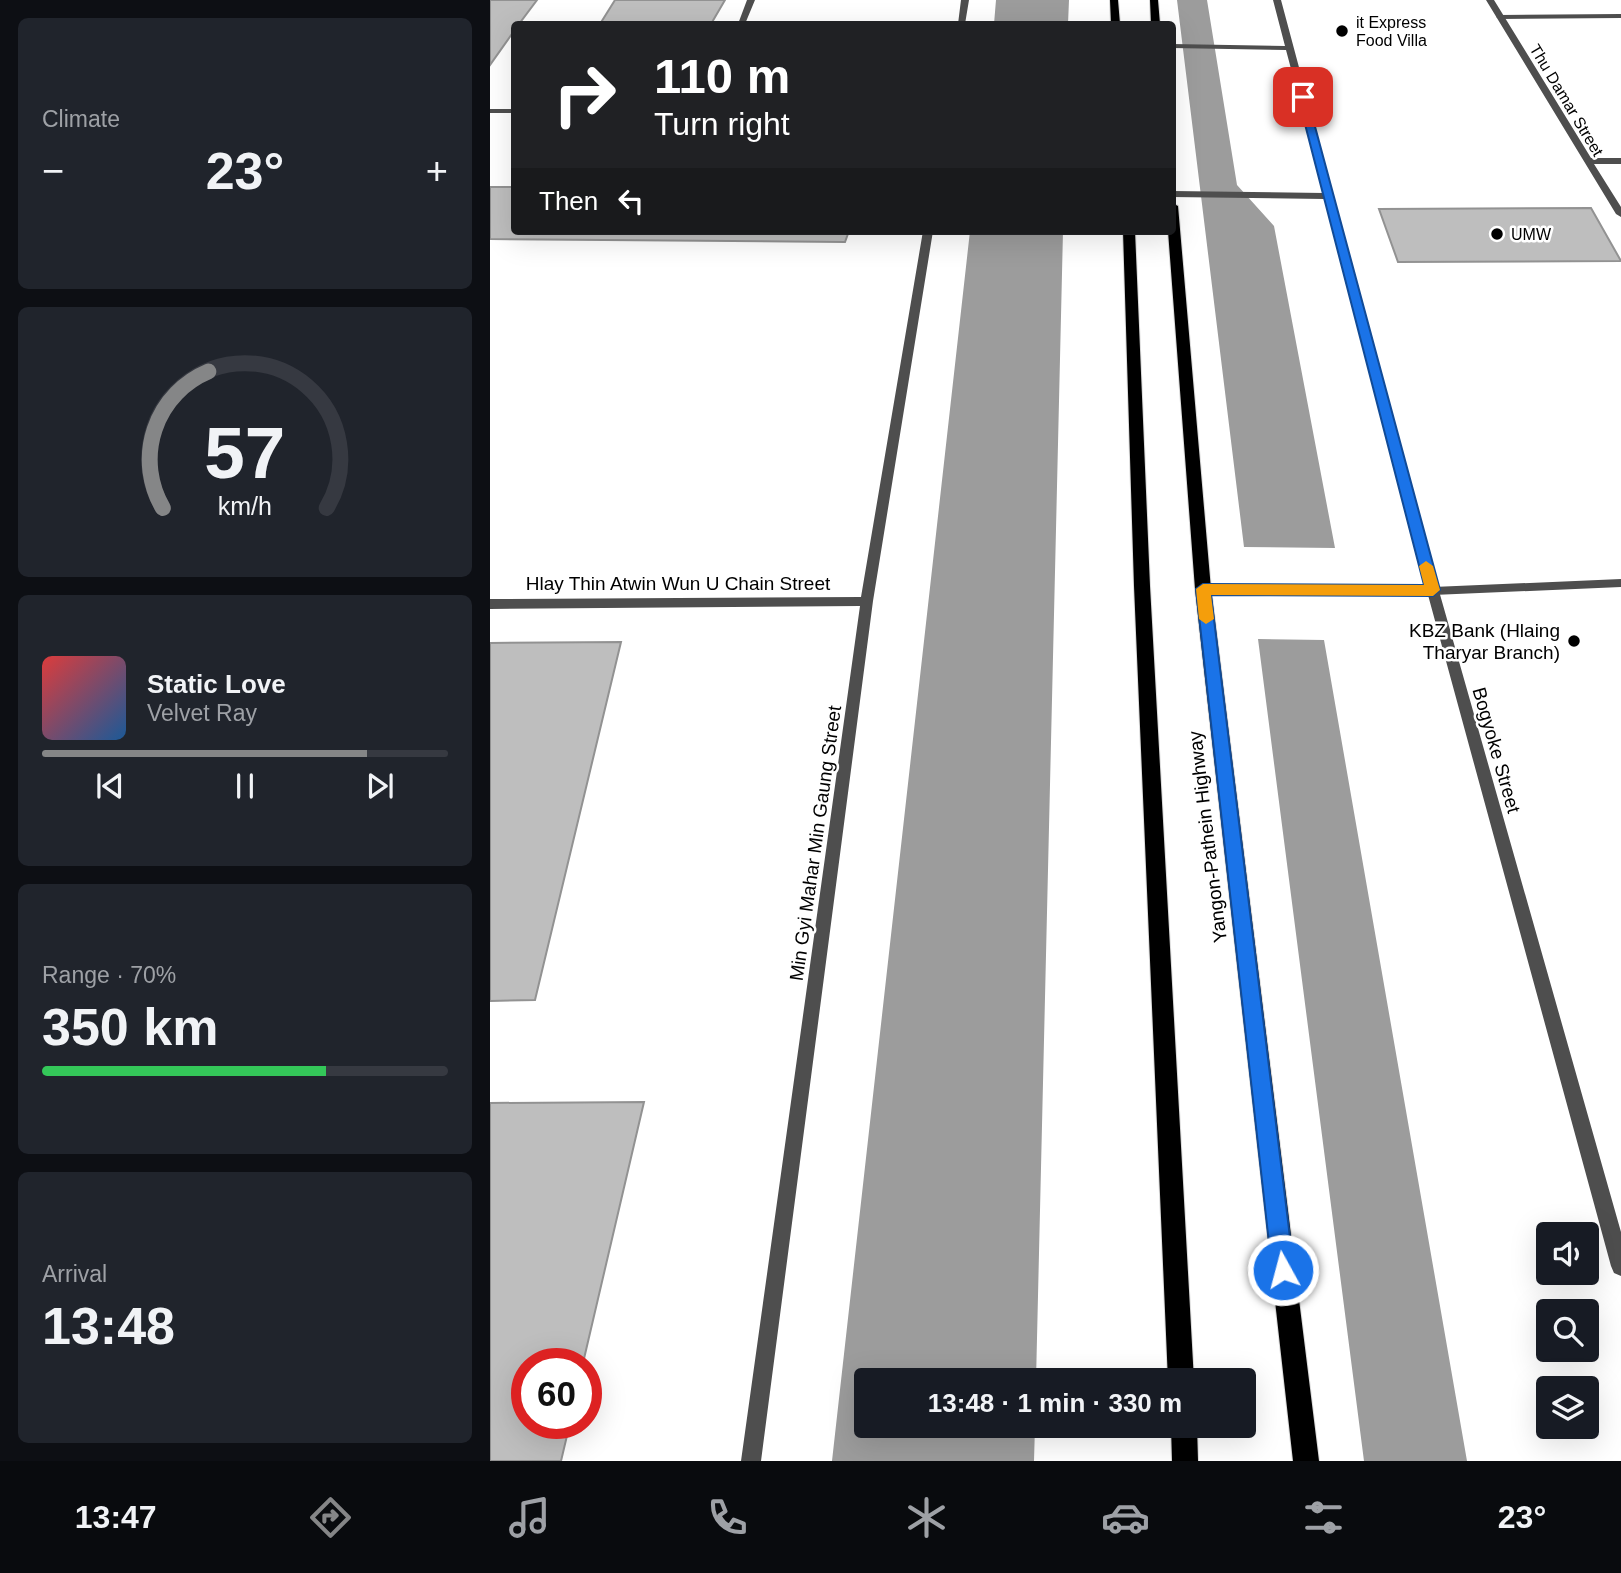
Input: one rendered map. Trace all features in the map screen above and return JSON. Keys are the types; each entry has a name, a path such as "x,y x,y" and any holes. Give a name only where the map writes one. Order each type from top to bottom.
{"main road":[{"path":"1114,0 1116,21"},
{"path":"1154,0 1156,21"},
{"name":"Yangon-Pathein Highway","path":"1179,201 1203,589 1306,1461"},
{"path":"1129,235 1142,586 1180,1368"},
{"path":"1184,1438 1185,1461"}],"street":[{"path":"742,21 751,0"},
{"path":"962,21 965,0"},
{"name":"Bogyoke Street","path":"1277,0 1433,590 1621,1266"},
{"name":"Thu Damar Street","path":"1490,0 1621,214"},
{"path":"1500,17 1621,16"},
{"path":"1176,46 1289,48"},
{"path":"490,111 511,111"},
{"path":"1588,161 1621,161"},
{"path":"1179,201 1329,196"},
{"name":"Min Gyi Mahar Min Gaung Street","path":"751,1461 867,601 927,235"},
{"path":"1203,589 1433,590 1621,583"},
{"name":"Hlay Thin Atwin Wun U Chain Street","path":"490,604 867,601"}],"shaded area":[{"path":"996,0 1069,0 1068,21 994,21"},
{"path":"1177,0 1207,0 1237,185 1274,226 1335,548 1244,547"},
{"path":"970,235 1063,235 1036,1368 854,1368 854,1438 1035,1438 1034,1461 832,1461"},
{"path":"1258,639 1324,640 1467,1461 1364,1461"}],"building":[{"path":"490,0 537,0 521,21 511,21 511,35 490,65"},
{"path":"615,0 725,0 713,21 602,21"},
{"path":"490,187 511,187 511,235 848,235 845,242 490,239"},
{"name":"UMW","path":"1591,208 1621,261 1398,262 1379,209"},
{"path":"621,642 535,1000 490,1001 490,643"},
{"path":"644,1102 587,1348 511,1348 511,1439 566,1439 561,1461 490,1461 490,1103"}],"slow traffic":[{"path":"1206,619 1203,589 1433,590 1426,566"}],"place":[{"name":"it Express Food Villa","path":"1342,31"},
{"name":"UMW","path":"1497,234"},
{"name":"KBZ Bank (Hlaing Tharyar Branch)","path":"1574,641"}],"route":[{"path":"1283,1270 1203,589 1433,590 1303,97"}]}
